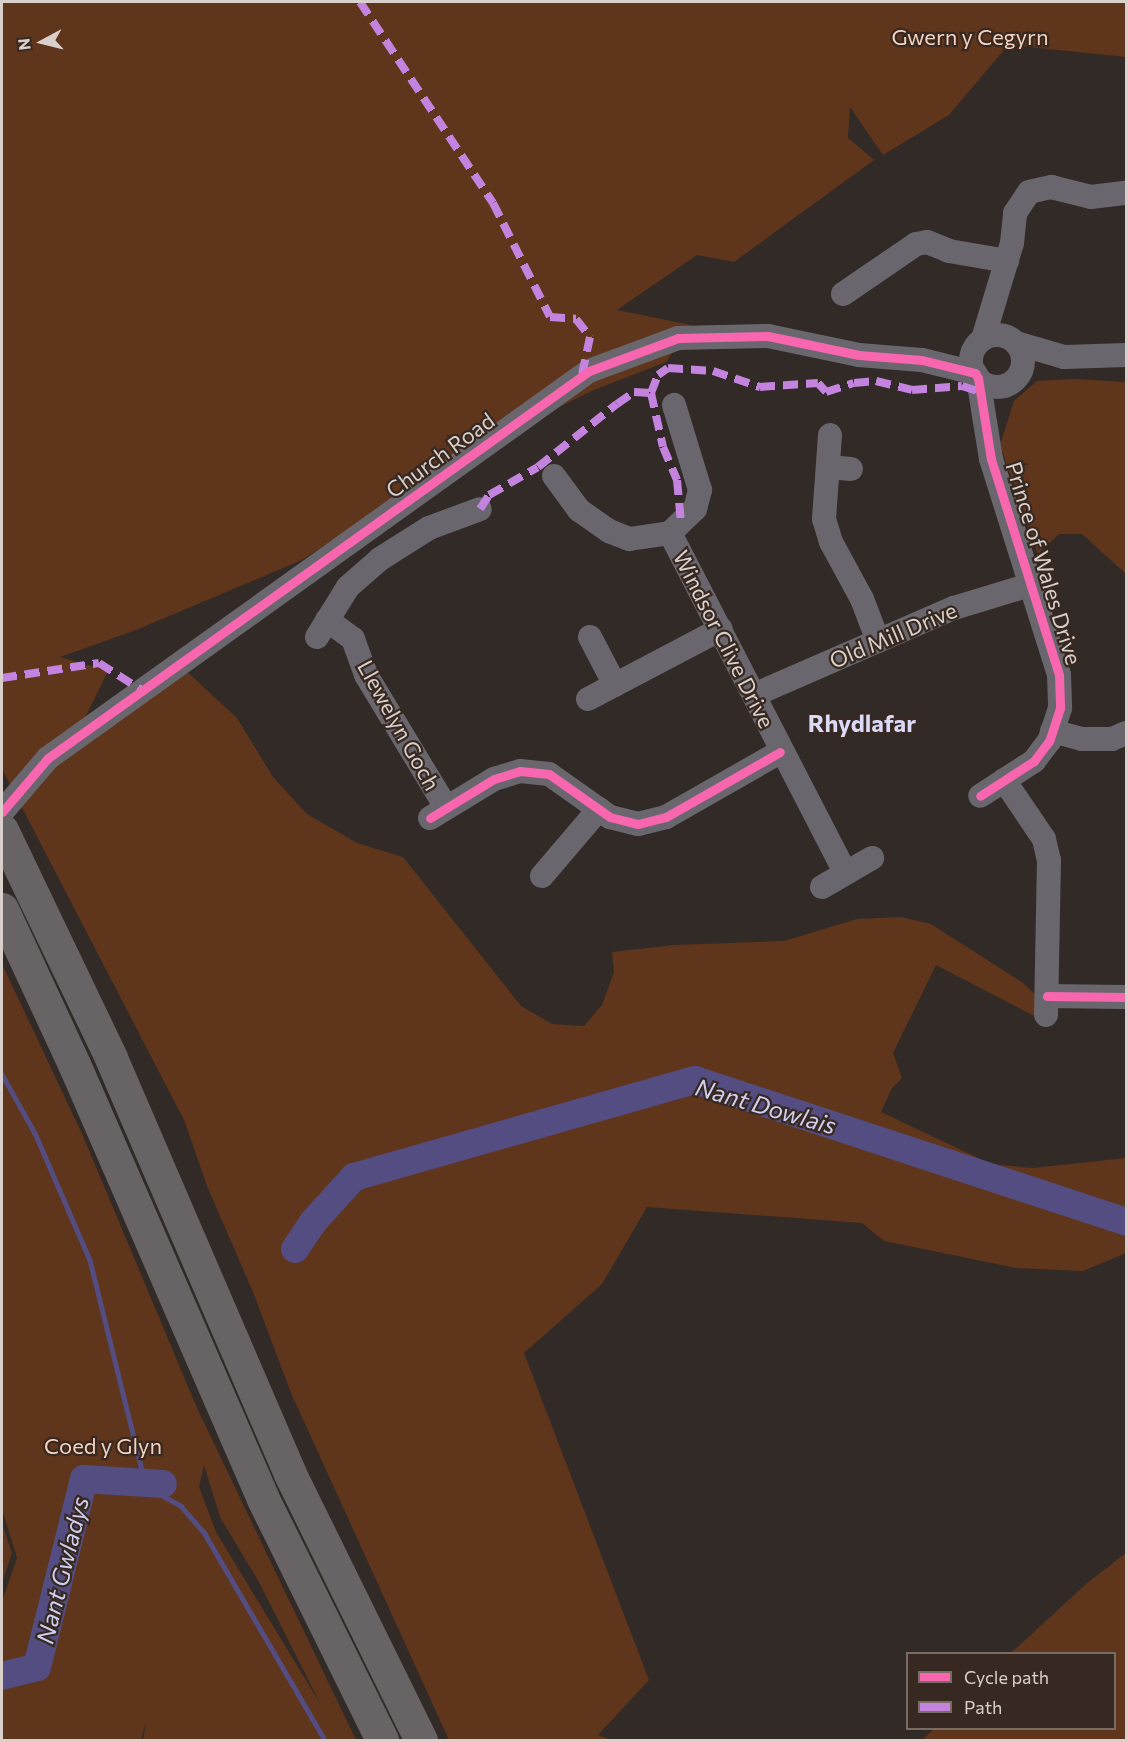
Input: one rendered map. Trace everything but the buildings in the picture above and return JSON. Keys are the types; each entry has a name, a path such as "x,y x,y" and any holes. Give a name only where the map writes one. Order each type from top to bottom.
{"highway":[{"path":"3,828 111,1058 290,1474 421,1740"},
{"path":"2,909 74,1064 262,1499 382,1740"}],"street":[{"path":"1064,357 1013,381 992,386 976,375 971,361 999,290 1016,213 1029,192 1051,187 1091,196 1126,193"},
{"path":"843,294 916,244 927,242 949,251 1007,261"},
{"path":"988,424 1023,361 1012,340 999,290"},
{"name":"Church Road","path":"3,828 48,758 589,371 678,338 768,336 859,355 922,360 976,375"},
{"path":"980,342 992,336 1064,357 1126,354"},
{"name":"Church Road","path":"922,360 980,342"},
{"name":"Prince of Wales Drive","path":"976,375 988,424 992,459 1033,584 1059,675 1060,708 1052,731 1034,761 980,796"},
{"name":"Windsor Clive Drive","path":"554,476 579,510 609,531 629,539 670,533 694,509 700,490 674,405"},
{"path":"830,435 839,468 824,519 831,542 862,599 878,641"},
{"name":"Llewelyn Goch","path":"480,509 444,520 380,559 348,587 322,629 353,639 366,675 438,812 494,779 520,771 549,774 610,817 638,824 666,817 780,752"},
{"name":"Windsor Clive Drive","path":"670,533 756,694 780,752 845,872"},
{"name":"Old Mill Drive","path":"756,694 954,608 1033,584"},
{"path":"588,699 721,629"},
{"path":"590,637 615,685"},
{"path":"1052,731 1082,739 1112,739 1126,733"},
{"path":"1004,780 1044,839 1049,860 1046,1005 1126,997"},
{"path":"542,876 599,809"},
{"path":"822,888 845,872 872,858"}],"green space":[{"name":"Gwern y Cegyrn","path":"2,2 1126,2 1126,57 1008,45 949,115 883,155 850,107 848,138 874,160 734,262 697,255 617,310 691,325 666,362 594,390 469,451 302,560 136,630 60,657 108,671 84,720 183,668 237,718 273,777 307,814 357,843 403,857 521,1006 552,1024 584,1026 602,1005 614,972 612,952 674,945 784,941 857,919 901,917 931,924 1023,983 1048,1006 1040,1019 936,965 893,1053 902,1078 892,1088 881,1112 991,1164 1033,1168 1126,1158 1126,1253 1083,1271 1016,1268 884,1241 862,1223 647,1207 602,1284 524,1353 649,1680 598,1735 611,1740 449,1740 291,1393 253,1292 207,1186 185,1122 2,769"},
{"path":"1075,379 1126,382 1126,574 1082,534 1059,534 1038,554 1000,445 1014,401 1037,381"},
{"name":"Coed y Glyn","path":"2,964 83,1136 197,1408 356,1740 143,1740 146,1722 141,1740 2,1740 2,1601 17,1558 2,1509","holes":["204,1465 220,1517 259,1582 321,1705 216,1532 199,1487"]},
{"path":"2,1523 12,1553 2,1583"},
{"path":"1126,1553 1126,1740 922,1740 933,1730 1116,1730 1116,1652 1012,1652 1086,1584"}],"waterway":[{"path":"2,1074 35,1133 90,1260 146,1487 181,1506 205,1534 325,1740"},
{"name":"Nant Dowlais","path":"295,1249 313,1222 354,1177 695,1080 1126,1222"},
{"name":"Nant Gwladys","path":"2,1676 37,1667 84,1479 163,1484"}],"marked path":[{"path":"360,2 493,203 550,317 576,319 590,337 582,376"},
{"path":"480,509 489,495 538,467 634,392 651,393 658,375 668,368 713,371 760,387 818,383 826,392 854,383 876,381 912,390 962,386 981,392"},
{"path":"651,393 663,447 677,480 681,522"},
{"path":"2,678 99,663 143,691"}],"cycle path":[{"path":"2,812 48,758 589,371 678,338 768,336 859,355 922,360 975,373 978,378 991,459 1059,675 1060,708 1049,741 1034,761 980,796"},
{"path":"430,818 494,779 520,771 549,774 610,817 638,824 666,817 780,752"},
{"path":"1047,996 1126,997"}],"district":[{"name":"Rhydlafar","path":"862,723"}]}
